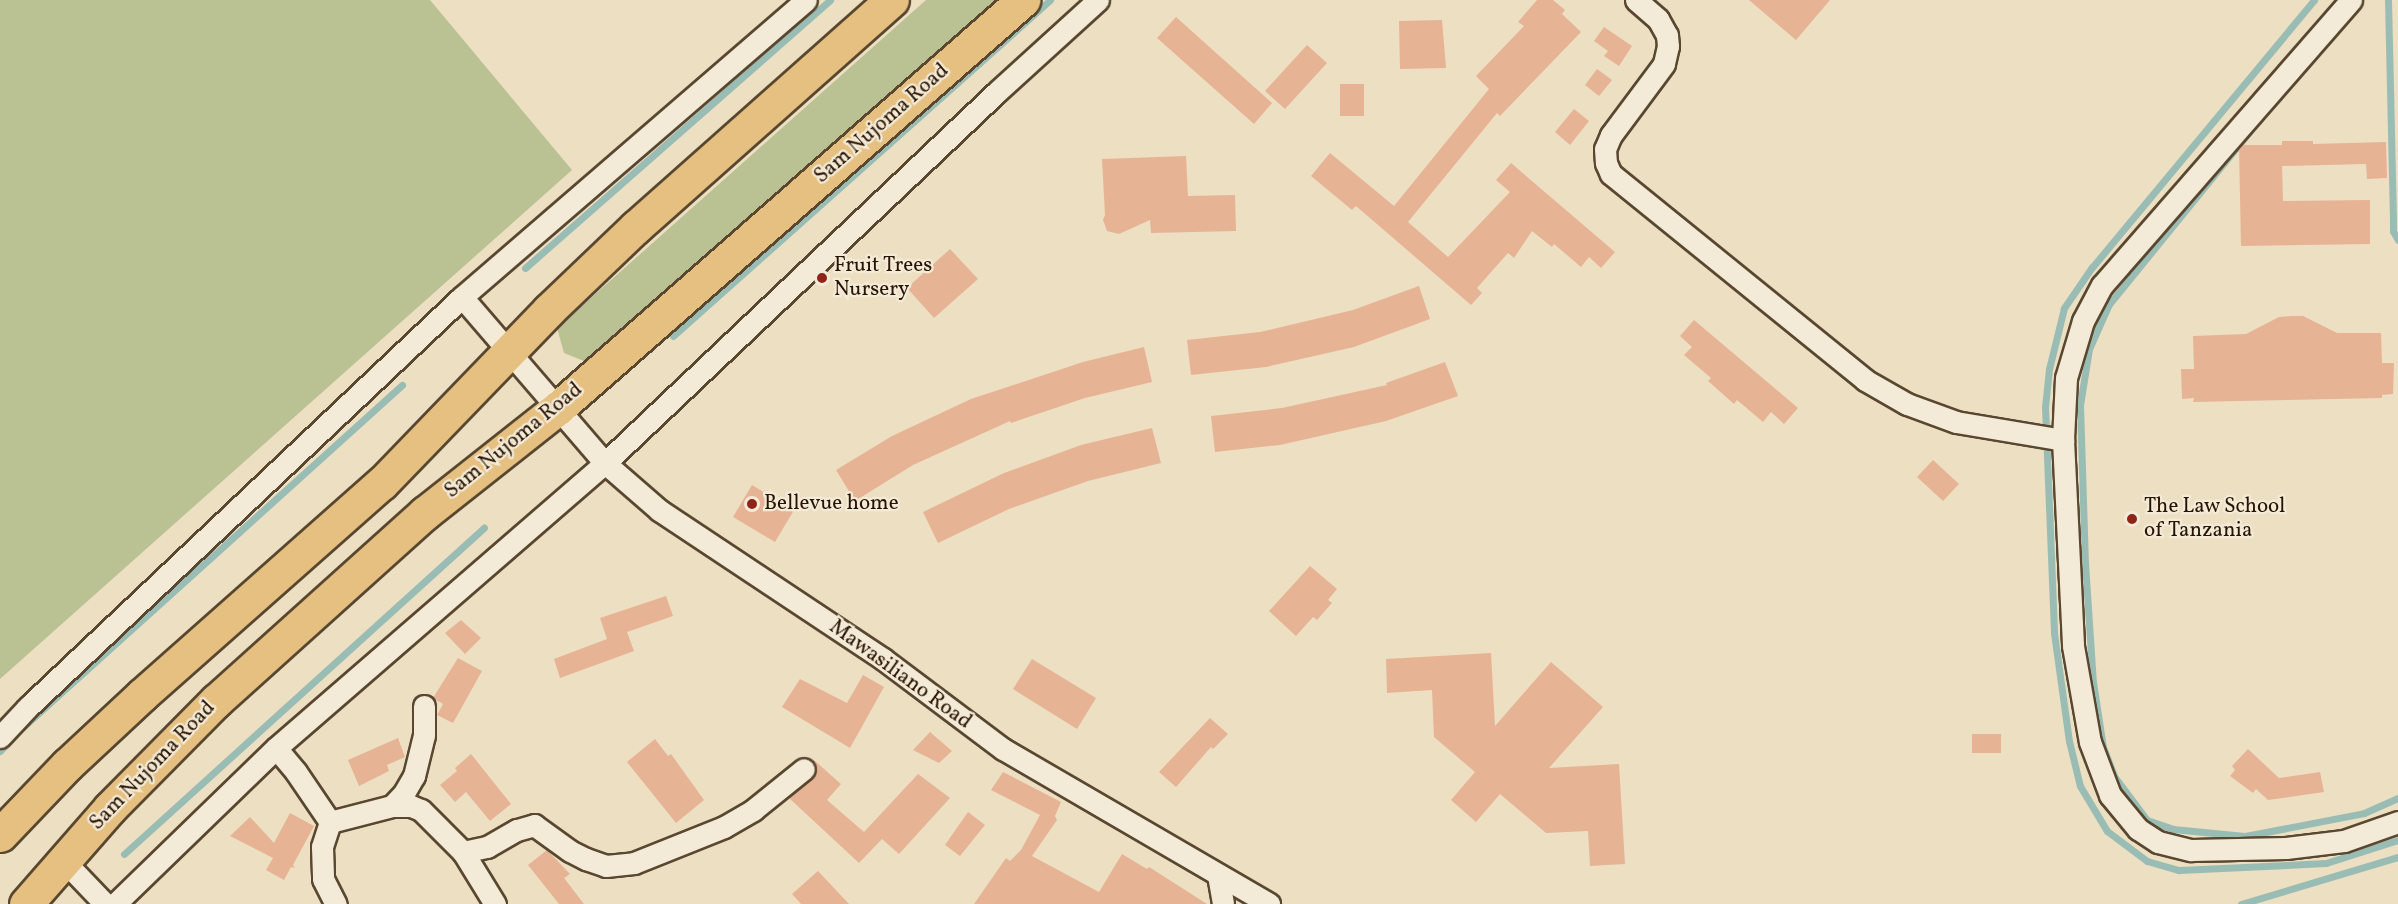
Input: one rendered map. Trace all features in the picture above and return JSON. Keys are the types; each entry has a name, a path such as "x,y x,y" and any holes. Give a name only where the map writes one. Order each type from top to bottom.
{"main road":[{"path":"0,834 67,765 142,695 382,483 511,352 549,310 636,227 892,0"},
{"name":"Sam Nujoma Road","path":"26,904 110,808 216,701 425,513 558,408 1023,0"}],"street":[{"path":"0,737 28,707 462,297 806,0"},
{"path":"116,904 276,748 604,463 998,91 1098,0"},
{"path":"1636,0 1658,19 1667,35 1668,46 1664,64 1611,135 1605,149 1606,163 1611,174 1865,380 1907,404 1956,422 2063,440"},
{"path":"2351,0 2102,285 2083,321 2066,378 2063,440 2073,646 2090,742 2110,795 2138,829 2158,843 2191,850 2240,850 2344,841 2398,822"},
{"name":"Mawasiliano Road","path":"462,297 604,463 659,510 882,659 1003,749 1269,904"},
{"path":"392,806 414,776 424,735 424,706"},
{"path":"276,748 296,772 330,822"},
{"path":"463,852 487,847 517,830 534,825 570,851 586,859 606,866 634,863 724,827 753,810 804,769"},
{"path":"330,822 392,806 411,806 421,810 463,852 495,904"},
{"path":"330,822 322,847 322,879 336,904"},
{"path":"63,861 105,904"},
{"path":"1218,875 1223,904"}],"green space":[{"path":"0,0 430,0 572,170 0,679"},
{"path":"926,0 998,0 589,363 564,353 557,328"}],"building":[{"path":"1537,0 1553,0 1565,10 1562,14 1581,32 1500,116 1497,113 1408,222 1448,257 1510,192 1496,180 1511,163 1615,252 1601,268 1589,257 1581,267 1554,244 1552,247 1532,231 1514,258 1508,253 1477,288 1482,293 1471,305 1356,206 1352,210 1311,176 1330,153 1394,206 1489,89 1476,76 1524,26 1518,22"},
{"path":"1749,0 1830,0 1796,40"},
{"path":"1176,17 1272,103 1254,124 1157,38"},
{"path":"1442,20 1446,68 1400,69 1399,21"},
{"path":"1604,27 1632,46 1619,66 1604,56 1608,51 1594,41"},
{"path":"1307,45 1327,63 1285,109 1265,91"},
{"path":"1597,69 1612,80 1599,96 1585,85"},
{"path":"1340,84 1364,84 1364,116 1340,116"},
{"path":"1574,109 1589,121 1570,145 1555,132"},
{"path":"2282,141 2313,141 2313,144 2386,142 2387,178 2367,179 2366,164 2282,166 2283,201 2370,200 2370,244 2241,246 2239,147 2241,145 2282,145"},
{"path":"1186,156 1188,196 1235,195 1236,231 1151,233 1150,220 1119,234 1107,231 1103,220 1105,215 1102,159"},
{"path":"950,249 978,279 934,318 907,288"},
{"path":"1419,286 1430,319 1354,347 1266,367 1191,375 1187,340 1260,332 1353,310"},
{"path":"2303,316 2337,333 2381,333 2382,363 2394,363 2393,394 2382,395 2382,398 2193,402 2194,398 2182,399 2181,369 2194,369 2193,336 2246,334 2279,317"},
{"path":"1694,320 1798,408 1784,424 1771,412 1763,422 1737,400 1734,404 1708,381 1711,378 1684,355 1692,347 1680,336"},
{"path":"1144,347 1152,382 1085,398 1011,423 1010,421 913,465 855,501 836,470 892,436 971,399 1083,362"},
{"path":"1445,362 1458,396 1386,421 1280,445 1215,452 1211,416 1282,408 1387,385 1386,383"},
{"path":"1152,428 1161,463 1088,481 1009,509 938,543 923,512 1004,473 1081,445"},
{"path":"1933,460 1959,484 1943,501 1917,477"},
{"path":"752,485 794,510 775,542 733,517"},
{"path":"1310,566 1337,589 1328,600 1332,603 1317,620 1313,617 1296,636 1269,611"},
{"path":"666,596 673,616 627,632 634,651 560,678 554,659 607,639 600,618"},
{"path":"461,620 481,638 465,654 445,633"},
{"path":"1491,653 1495,726 1551,662 1603,707 1549,768 1619,764 1625,864 1590,866 1588,831 1546,833 1500,794 1476,822 1451,800 1475,772 1434,737 1432,690 1387,693 1386,659"},
{"path":"458,658 482,671 453,723 437,715 443,704 433,698"},
{"path":"1032,659 1096,698 1077,729 1013,689"},
{"path":"863,675 884,687 850,748 782,707 800,679 847,703"},
{"path":"1210,718 1228,734 1213,749 1211,747 1176,787 1159,772"},
{"path":"930,732 952,751 939,763 913,750"},
{"path":"1972,734 2001,734 2001,753 1972,753"},
{"path":"398,738 405,757 387,765 389,771 359,786 348,760"},
{"path":"655,739 668,756 671,754 704,800 676,823 627,762"},
{"path":"2248,749 2279,778 2320,772 2324,792 2268,800 2256,789 2253,793 2230,776 2235,770 2232,766"},
{"path":"471,754 511,804 490,821 466,792 455,802 440,785 457,771 455,768"},
{"path":"815,761 841,784 827,800 864,832 918,774 950,798 899,854 882,839 859,863 789,798 816,774"},
{"path":"1003,772 1061,802 1055,816 1057,820 1032,856 1099,892 1122,854 1147,869 1149,867 1207,904 974,904 1006,858 1010,861 1021,850 1040,815 991,790"},
{"path":"968,812 985,825 960,856 945,845"},
{"path":"290,813 314,826 293,865 295,868 291,867 284,880 266,870 273,858 230,836 250,817 274,843"},
{"path":"547,850 570,874 564,878 584,904 559,904 528,865"},
{"path":"818,871 849,904 801,904 792,894"}],"waterway":[{"path":"525,268 830,0"},
{"path":"673,336 1050,0"},
{"path":"2314,0 2092,267 2064,308 2049,369 2045,407 2054,633 2069,741 2080,786 2107,831 2147,861 2179,870 2326,863 2398,840"},
{"path":"2388,0 2393,231 2398,240"},
{"path":"2249,132 2109,304 2089,349 2080,405 2085,563 2093,682 2103,747 2114,776 2147,820 2173,829 2245,836 2364,813 2398,798"},
{"path":"22,728 402,385"},
{"path":"124,854 484,527"},
{"path":"0,751 10,740"},
{"path":"2241,904 2398,857"}],"place":[{"name":"Fruit Trees Nursery","path":"822,278"},
{"name":"Bellevue home","path":"752,504"},
{"name":"The Law School of Tanzania","path":"2132,519"}]}
